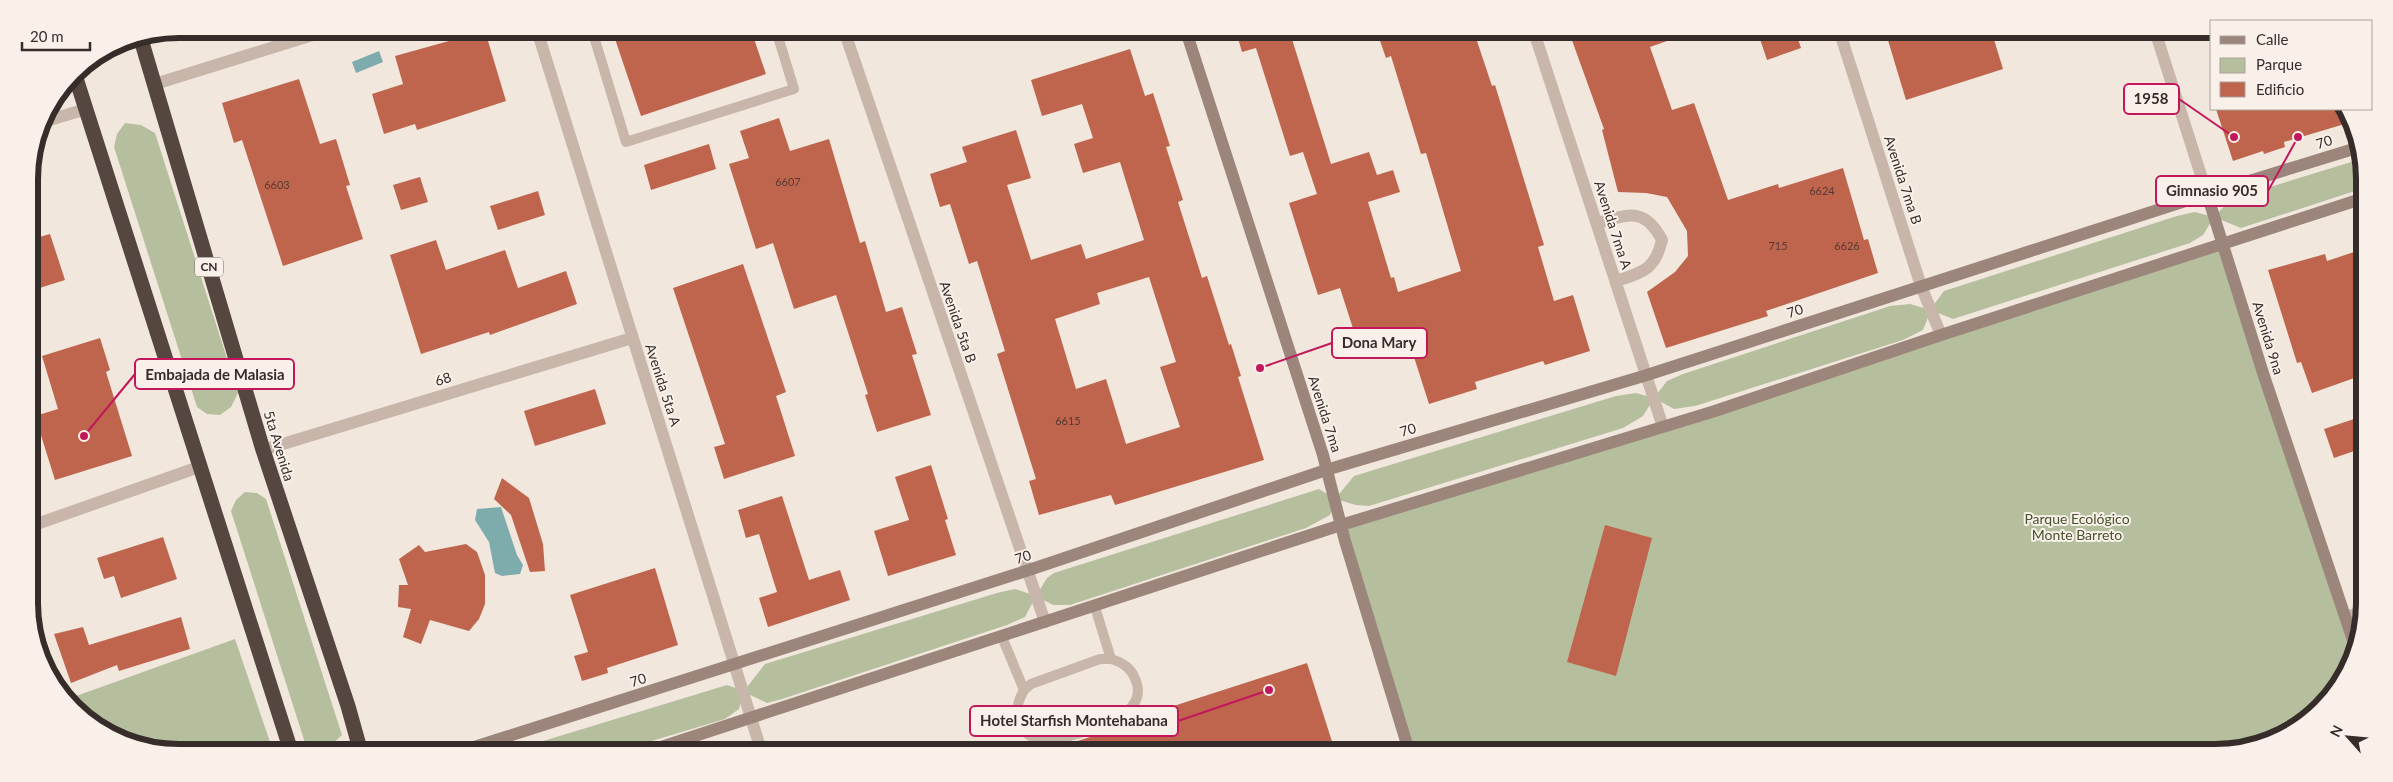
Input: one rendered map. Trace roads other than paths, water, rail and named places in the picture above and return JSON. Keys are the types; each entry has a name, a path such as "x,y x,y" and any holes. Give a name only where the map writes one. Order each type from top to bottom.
{"highway":[{"name":"5ta Avenida","path":"142,42 262,450 348,706 359,744"},
{"path":"77,81 289,744"}],"main road":[{"name":"Avenida 7ma","path":"1188,38 1326,470 1407,744"},
{"name":"70","path":"484,744 1026,572 1326,470 1647,375 2207,194 2353,149"},
{"name":"Avenida 9na","path":"2207,194 2263,373 2352,635"},
{"path":"671,744 1341,525 1663,427 2223,242 2356,201"}],"street":[{"path":"155,84 303,38"},
{"name":"Avenida 5ta A","path":"539,38 759,744"},
{"name":"Avenida 5ta B","path":"847,38 1026,572 1045,622"},
{"name":"Avenida 7ma A","path":"1536,38 1663,427"},
{"name":"Avenida 7ma B","path":"1842,38 1921,286 1941,335"},
{"name":"Avenida 9na","path":"2157,38 2207,194"},
{"path":"52,117 86,109"},
{"path":"1597,222 1633,214 1645,218 1662,240 1654,263 1645,271 1616,281"},
{"name":"68","path":"262,450 632,338"},
{"path":"38,524 199,467"},
{"path":"2346,617 2355,614"}],"lane":[{"path":"594,38 626,142 794,89 778,38"},
{"path":"1095,606 1111,659"},
{"path":"1002,637 1024,690"},
{"path":"1100,659 1111,659 1121,662 1129,668 1138,687 1133,706 1118,719 1049,742 1039,741 1022,729 1016,709 1024,690 1031,684 1100,659"}],"water":[{"path":"379,51 383,62 356,73 352,62"},
{"path":"501,507 517,555 523,565 520,574 502,576 495,573 489,542 475,520 477,509"}],"place":[{"name":"1958","path":"2234,137"},
{"name":"Gimnasio 905","path":"2298,137"},
{"name":"Dona Mary","path":"1260,368"},
{"name":"Embajada de Malasia","path":"84,436"},
{"name":"Hotel Starfish Montehabana","path":"1269,690"}],"park label":[{"name":"Parque Ecológico Monte Barreto","path":"2077,528"}]}
